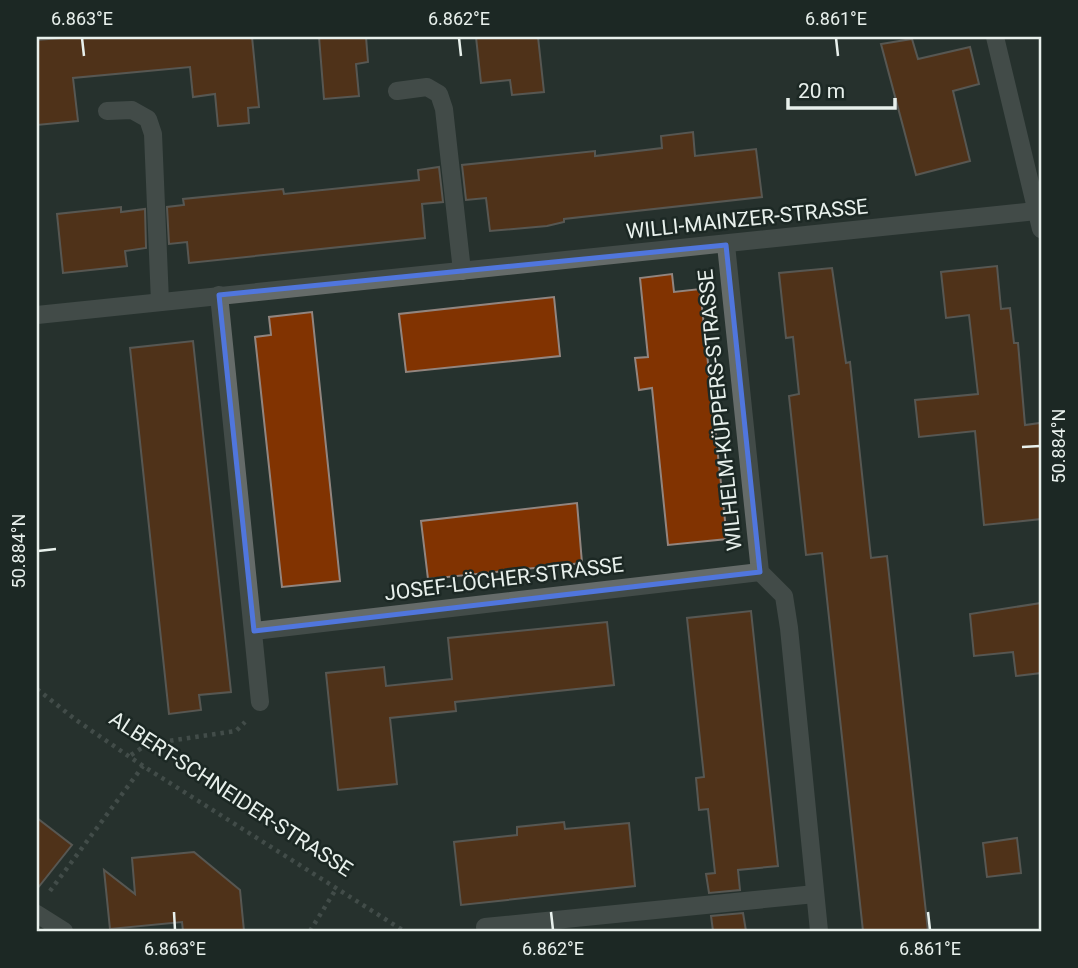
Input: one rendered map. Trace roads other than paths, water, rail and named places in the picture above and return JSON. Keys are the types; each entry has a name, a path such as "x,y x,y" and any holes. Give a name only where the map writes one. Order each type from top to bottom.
{"street":[{"path":"995,37 1041,229"},
{"path":"397,91 427,87 439,93 444,108 461,271"},
{"path":"107,111 132,110 148,119 153,134 160,302"},
{"name":"WILLI-MAINZER-STRASSE","path":"37,315 1036,211"},
{"name":"WILHELM-KÜPPERS-STRASSE","path":"726,245 760,572 784,596 819,931"},
{"path":"219,295 260,702"},
{"name":"JOSEF-LÖCHER-STRASSE","path":"254,631 760,572"},
{"path":"485,927 815,894"},
{"path":"40,907 64,931"}]}
